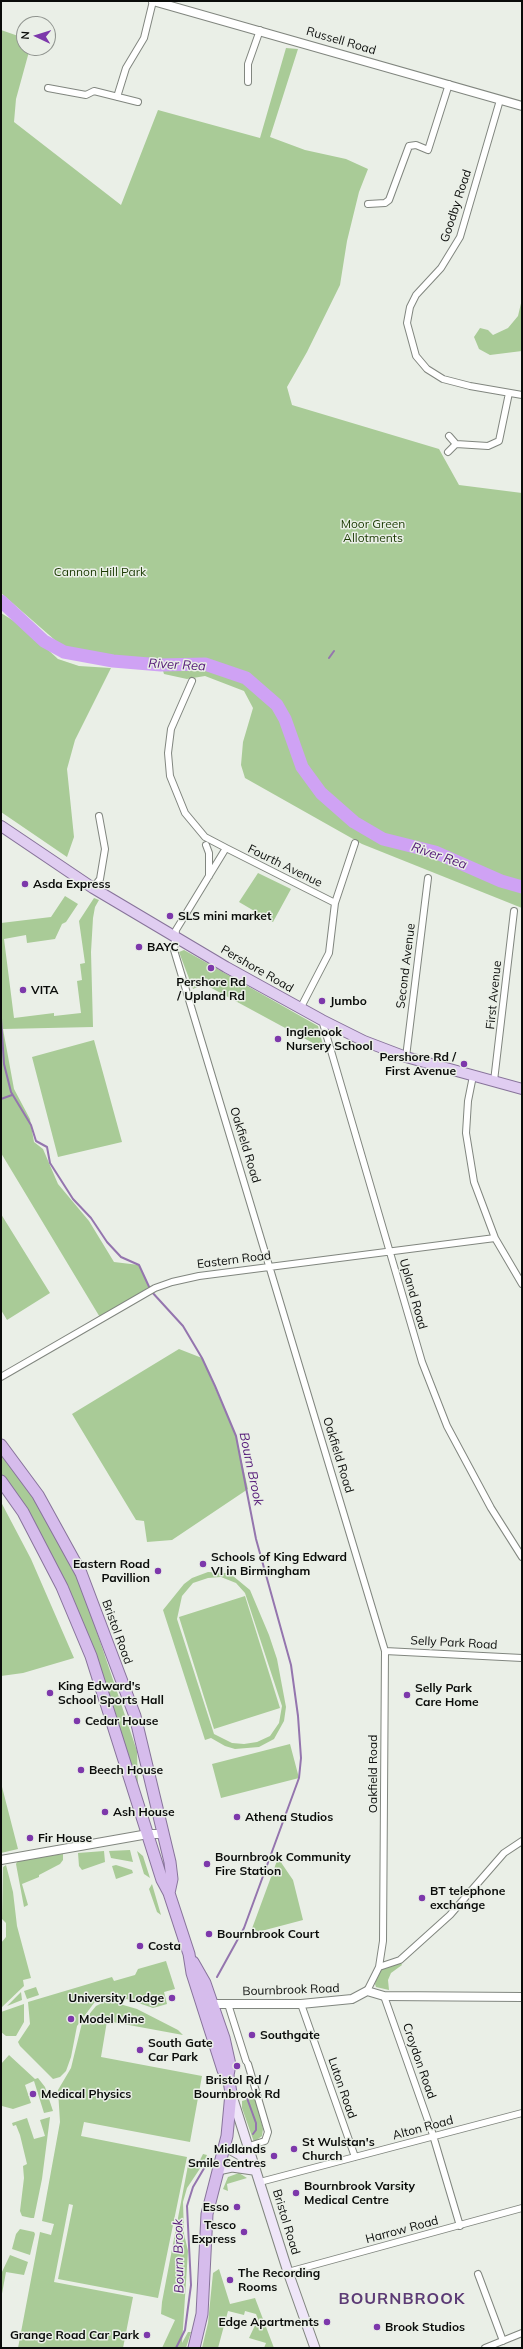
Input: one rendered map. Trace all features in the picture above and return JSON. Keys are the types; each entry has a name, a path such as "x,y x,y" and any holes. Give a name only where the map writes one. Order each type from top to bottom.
{"highway":[{"name":"Bristol Road","path":"1,1445 38,1495 81,1573 135,1716 164,1834 172,1879 169,1893"},
{"name":"Bristol Road","path":"1,1481 23,1512 62,1587 91,1656 162,1880 169,1893 189,1954 208,2004 223,2070 228,2075 231,2094"},
{"path":"141,1743 141,1764 156,1825 154,1830 148,1834"},
{"path":"194,2348 202,2314 207,2214 224,2146 231,2094"}],"main road":[{"name":"Pershore Road","path":"1,826 93,888 174,937 300,1009 364,1040 406,1057 522,1089"},
{"name":"Bristol Road","path":"231,2094 248,2146 254,2171"},
{"name":"Bristol Road","path":"224,2146 240,2155 254,2171 260,2182 288,2272 315,2348"},
{"path":"218,2170 232,2167 254,2171"}],"street":[{"name":"Russell Road","path":"153,1 260,30 522,106"},
{"path":"117,96 126,68 144,38 153,1"},
{"path":"248,82 248,64 260,30"},
{"path":"368,204 385,203 389,200 409,146 416,145 428,150 449,84"},
{"path":"48,88 86,95 94,91 138,102"},
{"name":"Goodby Road","path":"500,100 460,237 441,268 416,295 410,307 407,323 416,356 427,369 443,379 509,393 522,394"},
{"path":"449,436 456,444 488,446 499,440 509,393"},
{"path":"448,452 456,444"},
{"name":"Fourth Avenue","path":"192,681 171,729 168,753 170,776 185,813 205,837 335,903"},
{"path":"93,888 100,879 105,849 99,816"},
{"path":"300,1009 329,953 335,903 355,843"},
{"path":"206,845 209,853 209,878"},
{"path":"174,937 176,930 226,848"},
{"name":"Second Avenue","path":"406,1057 428,878"},
{"name":"First Avenue","path":"494,1081 514,911"},
{"name":"Oakfield Road","path":"174,937 174,950 385,1651 383,1942 378,1967 367,1991"},
{"name":"Upland Road","path":"322,1020 422,1362 447,1426 491,1508 522,1557"},
{"path":"473,1076 468,1101 466,1133 474,1182 495,1238 522,1284"},
{"name":"Eastern Road","path":"1,1378 155,1288 187,1278 495,1238"},
{"name":"Selly Park Road","path":"385,1651 522,1658"},
{"path":"1,1860 148,1834 164,1834"},
{"path":"378,1967 400,1960 450,1915 504,1853 522,1841"},
{"path":"367,1991 384,1996 522,1997"},
{"name":"Bournbrook Road","path":"208,2004 301,2004 352,1999 367,1991"},
{"name":"Croydon Road","path":"384,1996 433,2136 460,2226"},
{"path":"228,2004 268,2132 265,2140 248,2146"},
{"name":"Luton Road","path":"301,2004 355,2157"},
{"name":"Alton Road","path":"260,2182 522,2113"},
{"name":"Harrow Road","path":"288,2272 522,2208"},
{"path":"478,2274 503,2340"},
{"path":"485,2348 522,2333"}],"green space":[{"path":"1,30 16,35 16,56 28,56 16,99 14,122 121,205 158,110 260,138 286,48 298,49 270,137 305,150 346,159 368,169 359,192 347,241 340,285 307,352 287,387 292,405 439,449 459,485 522,493 522,908 362,844 245,778 241,765 243,742 253,708 244,691 205,676 187,679 164,674 160,661 79,654 64,648 1,593"},
{"path":"522,299 522,351 490,355 479,349 474,337 480,328 488,330 493,335 508,328 518,316"},
{"path":"1,613 22,626 58,659 79,666 111,668 75,740 67,769 74,837 67,857 1,812"},
{"path":"258,873 291,889 273,922 239,902"},
{"path":"65,896 78,904 66,922 62,924 55,939 27,943 26,935 4,939 14,1018 54,1013 54,1016 81,1013 77,981 82,980 80,964 85,963 79,921 94,898 99,900 95,907 93,918 91,952 93,1027 3,1029 14,1089 30,1119 34,1142 43,1149 58,1184 89,1221 114,1262 139,1265 149,1287 101,1319 1,1153 1,923 51,917"},
{"path":"184,950 318,1026 324,1049 204,984 193,989 179,952"},
{"path":"94,1040 122,1142 58,1157 32,1057"},
{"path":"1,1214 50,1293 7,1320 1,1310"},
{"path":"179,1349 202,1358 236,1436 248,1489 172,1540 147,1542 144,1521 136,1520 72,1414"},
{"path":"1,1451 34,1497 78,1576 137,1751 138,1790 122,1737 27,1512 1,1474"},
{"path":"1,1502 31,1559 74,1658 23,1673 1,1676"},
{"path":"208,1572 226,1573 233,1576 250,1590 269,1635 277,1659 286,1707 284,1721 274,1739 259,1747 235,1749 225,1746 211,1738 205,1740 163,1610 184,1584 192,1578","holes":["221,1577 236,1583 245,1593 282,1706 279,1723 270,1736 257,1742 244,1744 232,1743 214,1734 177,1619 182,1596 193,1583 208,1578"]},
{"path":"245,1596 280,1708 214,1729 179,1617"},
{"path":"290,1744 299,1778 221,1798 212,1764"},
{"path":"1,1783 18,1849 1,1853"},
{"path":"130,1850 133,1862 111,1858 109,1851"},
{"path":"104,1851 105,1862 82,1870 79,1866 78,1853"},
{"path":"137,1851 143,1856 150,1878 144,1874"},
{"path":"63,1854 63,1860 60,1864 39,1875 39,1877 22,1884 28,1905 24,1907 16,1864 18,1860"},
{"path":"278,1858 293,1880 303,1920 250,1934"},
{"path":"6,1865 13,1892 17,1926 31,1978 23,1980 24,1986 1,2008 1,1943 6,1937 6,1923 2,1919 3,1867"},
{"path":"116,1865 132,1870 133,1873 116,1879 112,1866"},
{"path":"152,1884 161,1915 157,1912 149,1889"},
{"path":"166,1961 175,1989 164,1992 167,2004 153,2008 118,1996 101,1998 94,2003 77,2026 71,2057 66,2071 60,2077 53,2079 20,2046 18,2042 30,2024 28,2002 112,1977 114,1981 135,1975 138,1969"},
{"path":"400,1961 402,1965 391,1973 388,1980 389,1990 376,1987 375,1984 379,1970"},
{"path":"36,1987 39,1995 27,1999 24,1991"},
{"path":"21,1992 22,2000 7,2006"},
{"path":"104,2002 113,2002 137,2009 178,2030 183,2035 107,2021 101,2057 202,2076 190,2142 84,2122 81,2136 187,2157 158,2298 58,2279 73,2205 69,2204 54,2282 133,2297 123,2348 18,2348 40,2232 51,2235 54,2224 42,2221 60,2122 58,2090 71,2068 82,2023 96,2006"},
{"path":"24,2004 24,2022 16,2036 6,2036 1,2032 1,2012"},
{"path":"9,2055 35,2079 38,2078 45,2087 53,2111 44,2113 34,2081 25,2085 31,2103 13,2109 2,2106 1,2064"},
{"path":"255,2097 263,2129 262,2136 254,2142 242,2108 242,2101"},
{"path":"50,2117 42,2179 34,2218 22,2216 20,2211 24,2178 23,2166 27,2164 20,2135 16,2125 13,2126 12,2123 27,2118 34,2139 45,2136 40,2120"},
{"path":"203,2154 207,2155 203,2164 187,2188 183,2202 184,2234 188,2251 182,2343 188,2332 191,2332 186,2348 162,2348 175,2320 161,2314 162,2302 189,2160 199,2162"},
{"path":"239,2173 247,2178 227,2184 228,2191 223,2189 228,2177"},
{"path":"20,2229 34,2232 35,2234 30,2255 12,2249 16,2234"},
{"path":"10,2255 28,2262 24,2275 6,2272 1,2299 1,2274"},
{"path":"219,2269 230,2304 255,2298 274,2348 264,2348 266,2343 249,2338 258,2319 256,2314 245,2311 244,2315 228,2311 218,2348 202,2348 208,2323 213,2273"}],"waterway":[{"name":"River Rea","path":"1,601 44,641 64,652 113,661 161,665 205,664 246,678 277,705 285,719 302,767 321,793 354,822 383,839 435,852 501,881 522,887"},
{"path":"329,658 334,651"},
{"name":"Bourn Brook","path":"1,1018 4,1064 11,1092 31,1125 36,1141 47,1147 50,1163 73,1199 91,1218 107,1242 121,1257 139,1265 151,1291 183,1326 202,1358 215,1386 236,1436 256,1539 291,1665 298,1716 301,1758 299,1778 244,1928 217,1977"},
{"path":"1,1099 12,1095"},
{"name":"Bourn Brook","path":"247,2098 256,2123 256,2130 253,2134"},
{"name":"Bourn Brook","path":"176,2348 185,2330 191,2285 187,2206 193,2187 206,2165"}],"place":[{"name":"Asda Express","path":"25,884"},
{"name":"SLS mini market","path":"170,916"},
{"name":"BAYC","path":"139,947"},
{"name":"Pershore Rd / Upland Rd","path":"211,968"},
{"name":"VITA","path":"23,990"},
{"name":"Jumbo","path":"322,1001"},
{"name":"Inglenook Nursery School","path":"278,1039"},
{"name":"Pershore Rd / First Avenue","path":"464,1064"},
{"name":"Schools of King Edward VI in Birmingham","path":"203,1564"},
{"name":"Eastern Road Pavillion","path":"158,1571"},
{"name":"King Edward's School Sports Hall","path":"50,1693"},
{"name":"Selly Park Care Home","path":"407,1695"},
{"name":"Cedar House","path":"77,1721"},
{"name":"Beech House","path":"81,1770"},
{"name":"Ash House","path":"105,1812"},
{"name":"Athena Studios","path":"237,1817"},
{"name":"Fir House","path":"30,1838"},
{"name":"Bournbrook Community Fire Station","path":"207,1864"},
{"name":"BT telephone exchange","path":"422,1898"},
{"name":"Bournbrook Court","path":"209,1934"},
{"name":"Costa","path":"140,1946"},
{"name":"University Lodge","path":"172,1998"},
{"name":"Model Mine","path":"71,2019"},
{"name":"Southgate","path":"252,2035"},
{"name":"South Gate Car Park","path":"140,2050"},
{"name":"Bristol Rd / Bournbrook Rd","path":"237,2066"},
{"name":"Medical Physics","path":"33,2094"},
{"name":"St Wulstan's Church","path":"294,2149"},
{"name":"Midlands Smile Centres","path":"274,2156"},
{"name":"Bournbrook Varsity Medical Centre","path":"296,2193"},
{"name":"Esso","path":"237,2207"},
{"name":"Tesco Express","path":"244,2232"},
{"name":"The Recording Rooms","path":"230,2280"},
{"name":"Edge Apartments","path":"327,2322"},
{"name":"Brook Studios","path":"377,2327"},
{"name":"Grange Road Car Park","path":"147,2335"}],"district":[{"name":"BOURNBROOK","path":"402,2299"}],"park label":[{"name":"Moor Green Allotments","path":"373,531"},
{"name":"Cannon Hill Park","path":"100,572"}]}
